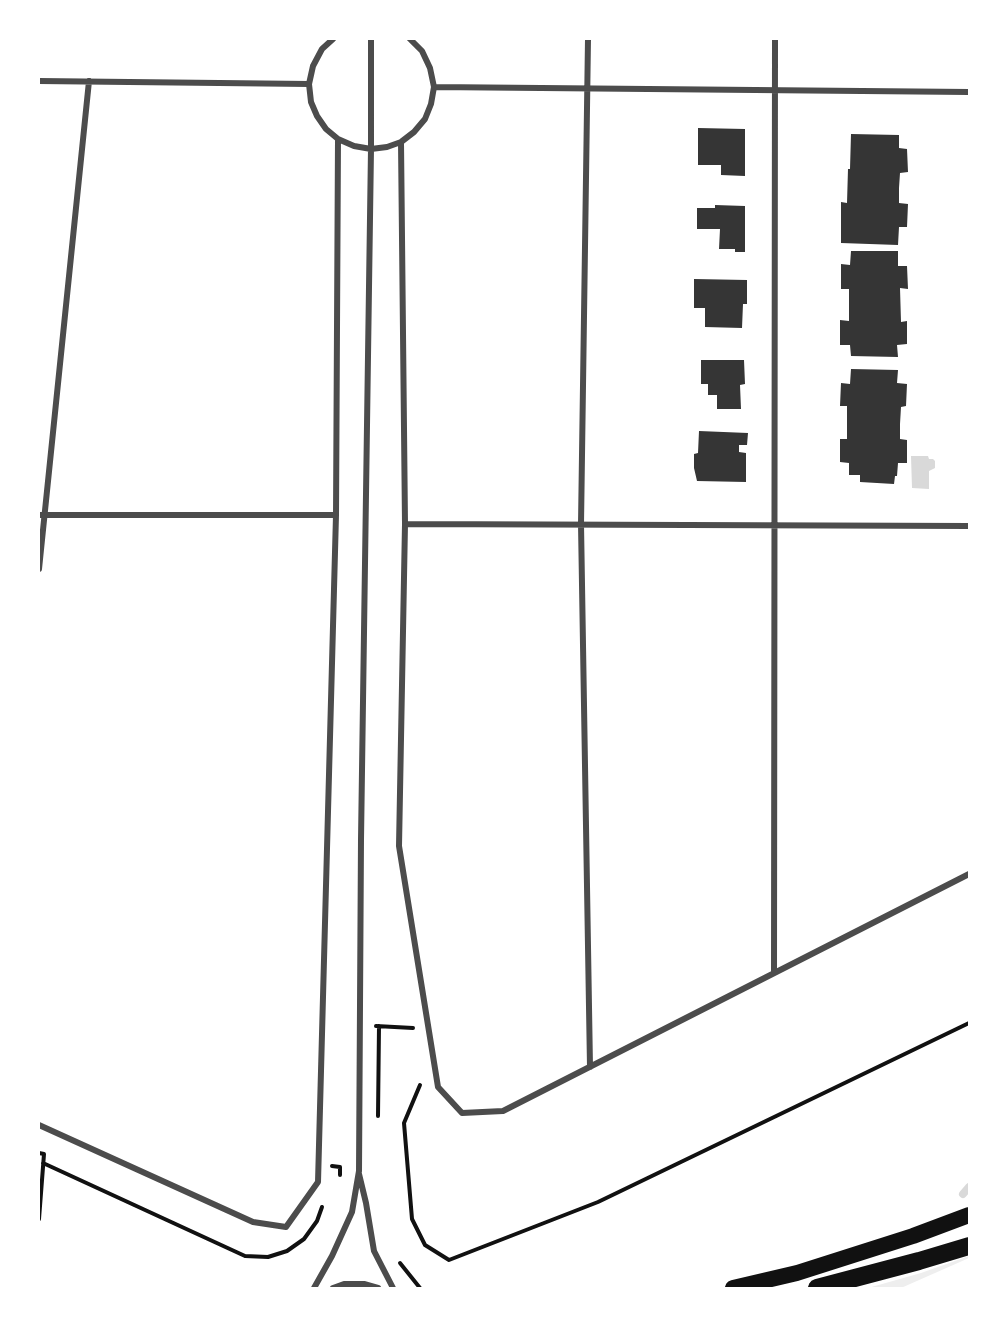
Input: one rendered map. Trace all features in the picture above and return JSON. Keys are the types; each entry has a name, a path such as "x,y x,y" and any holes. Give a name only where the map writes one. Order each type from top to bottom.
{"highway":[{"path":"733,1288 797,1273 913,1236 969,1215"},
{"path":"817,1288 919,1262 969,1246"}],"street":[{"path":"333,39 322,49 313,66 309,84 311,102 326,129 338,139 354,146 371,149 401,142 425,119 431,104 434,87 430,68 422,51 410,39"},
{"path":"314,1288 352,1212 359,1172 371,39"},
{"path":"588,39 581,524 590,1066"},
{"path":"774,973 775,39"},
{"path":"39,81 309,84"},
{"path":"39,569 42,516 89,81"},
{"path":"434,87 969,92"},
{"path":"39,1125 253,1222 285,1227 318,1182 336,515 338,139"},
{"path":"401,142 405,524 399,846 438,1087 462,1113 503,1111 969,874"},
{"path":"42,516 336,515"},
{"path":"405,524 969,526"},
{"path":"359,1172 374,1251 393,1288"},
{"path":"333,1288 344,1284 364,1284 378,1288"}],"path":[{"path":"422,1081 404,1123 412,1219 425,1245 449,1260 598,1202 969,1023"},
{"path":"360,1026 414,1028"},
{"path":"378,1121 379,1026"},
{"path":"39,1153 44,1154 39,1219"},
{"path":"43,1163 245,1256 268,1257 287,1251 296,1245 304,1239 317,1221 324,1201"},
{"path":"395,1255 420,1288"}],"shaded area":[{"path":"911,456 928,456 929,459 935,461 935,468 929,471 929,489 912,488"},
{"path":"969,1256 969,1258 901,1288 868,1288 921,1273"}],"building":[{"path":"698,128 745,129 745,176 721,175 721,165 698,165"},
{"path":"851,134 899,135 899,148 907,149 908,172 900,173 899,203 908,204 907,227 899,227 898,245 841,243 841,202 847,203"},
{"path":"715,205 745,206 745,252 735,252 735,249 719,249 720,229 697,229 697,208 715,208"},
{"path":"851,251 898,251 898,266 907,266 908,289 900,288 901,322 907,321 907,344 897,345 898,357 851,356 850,345 840,345 840,320 849,321 849,289 841,289 841,264 850,265"},
{"path":"694,279 747,280 747,304 743,304 742,328 705,327 705,308 694,308"},
{"path":"701,360 744,360 745,384 740,385 741,409 717,409 717,395 708,395 708,384 701,384"},
{"path":"851,369 898,370 897,383 907,384 906,406 901,407 900,439 907,440 907,463 898,463 894,484 860,482 860,475 849,475 849,463 840,462 840,439 847,439 847,406 840,406 841,383 850,384"},
{"path":"699,431 748,433 747,445 739,445 739,452 746,453 746,482 697,481 694,454 698,453"}],"waterway":[{"path":"963,1194 969,1187"}]}
